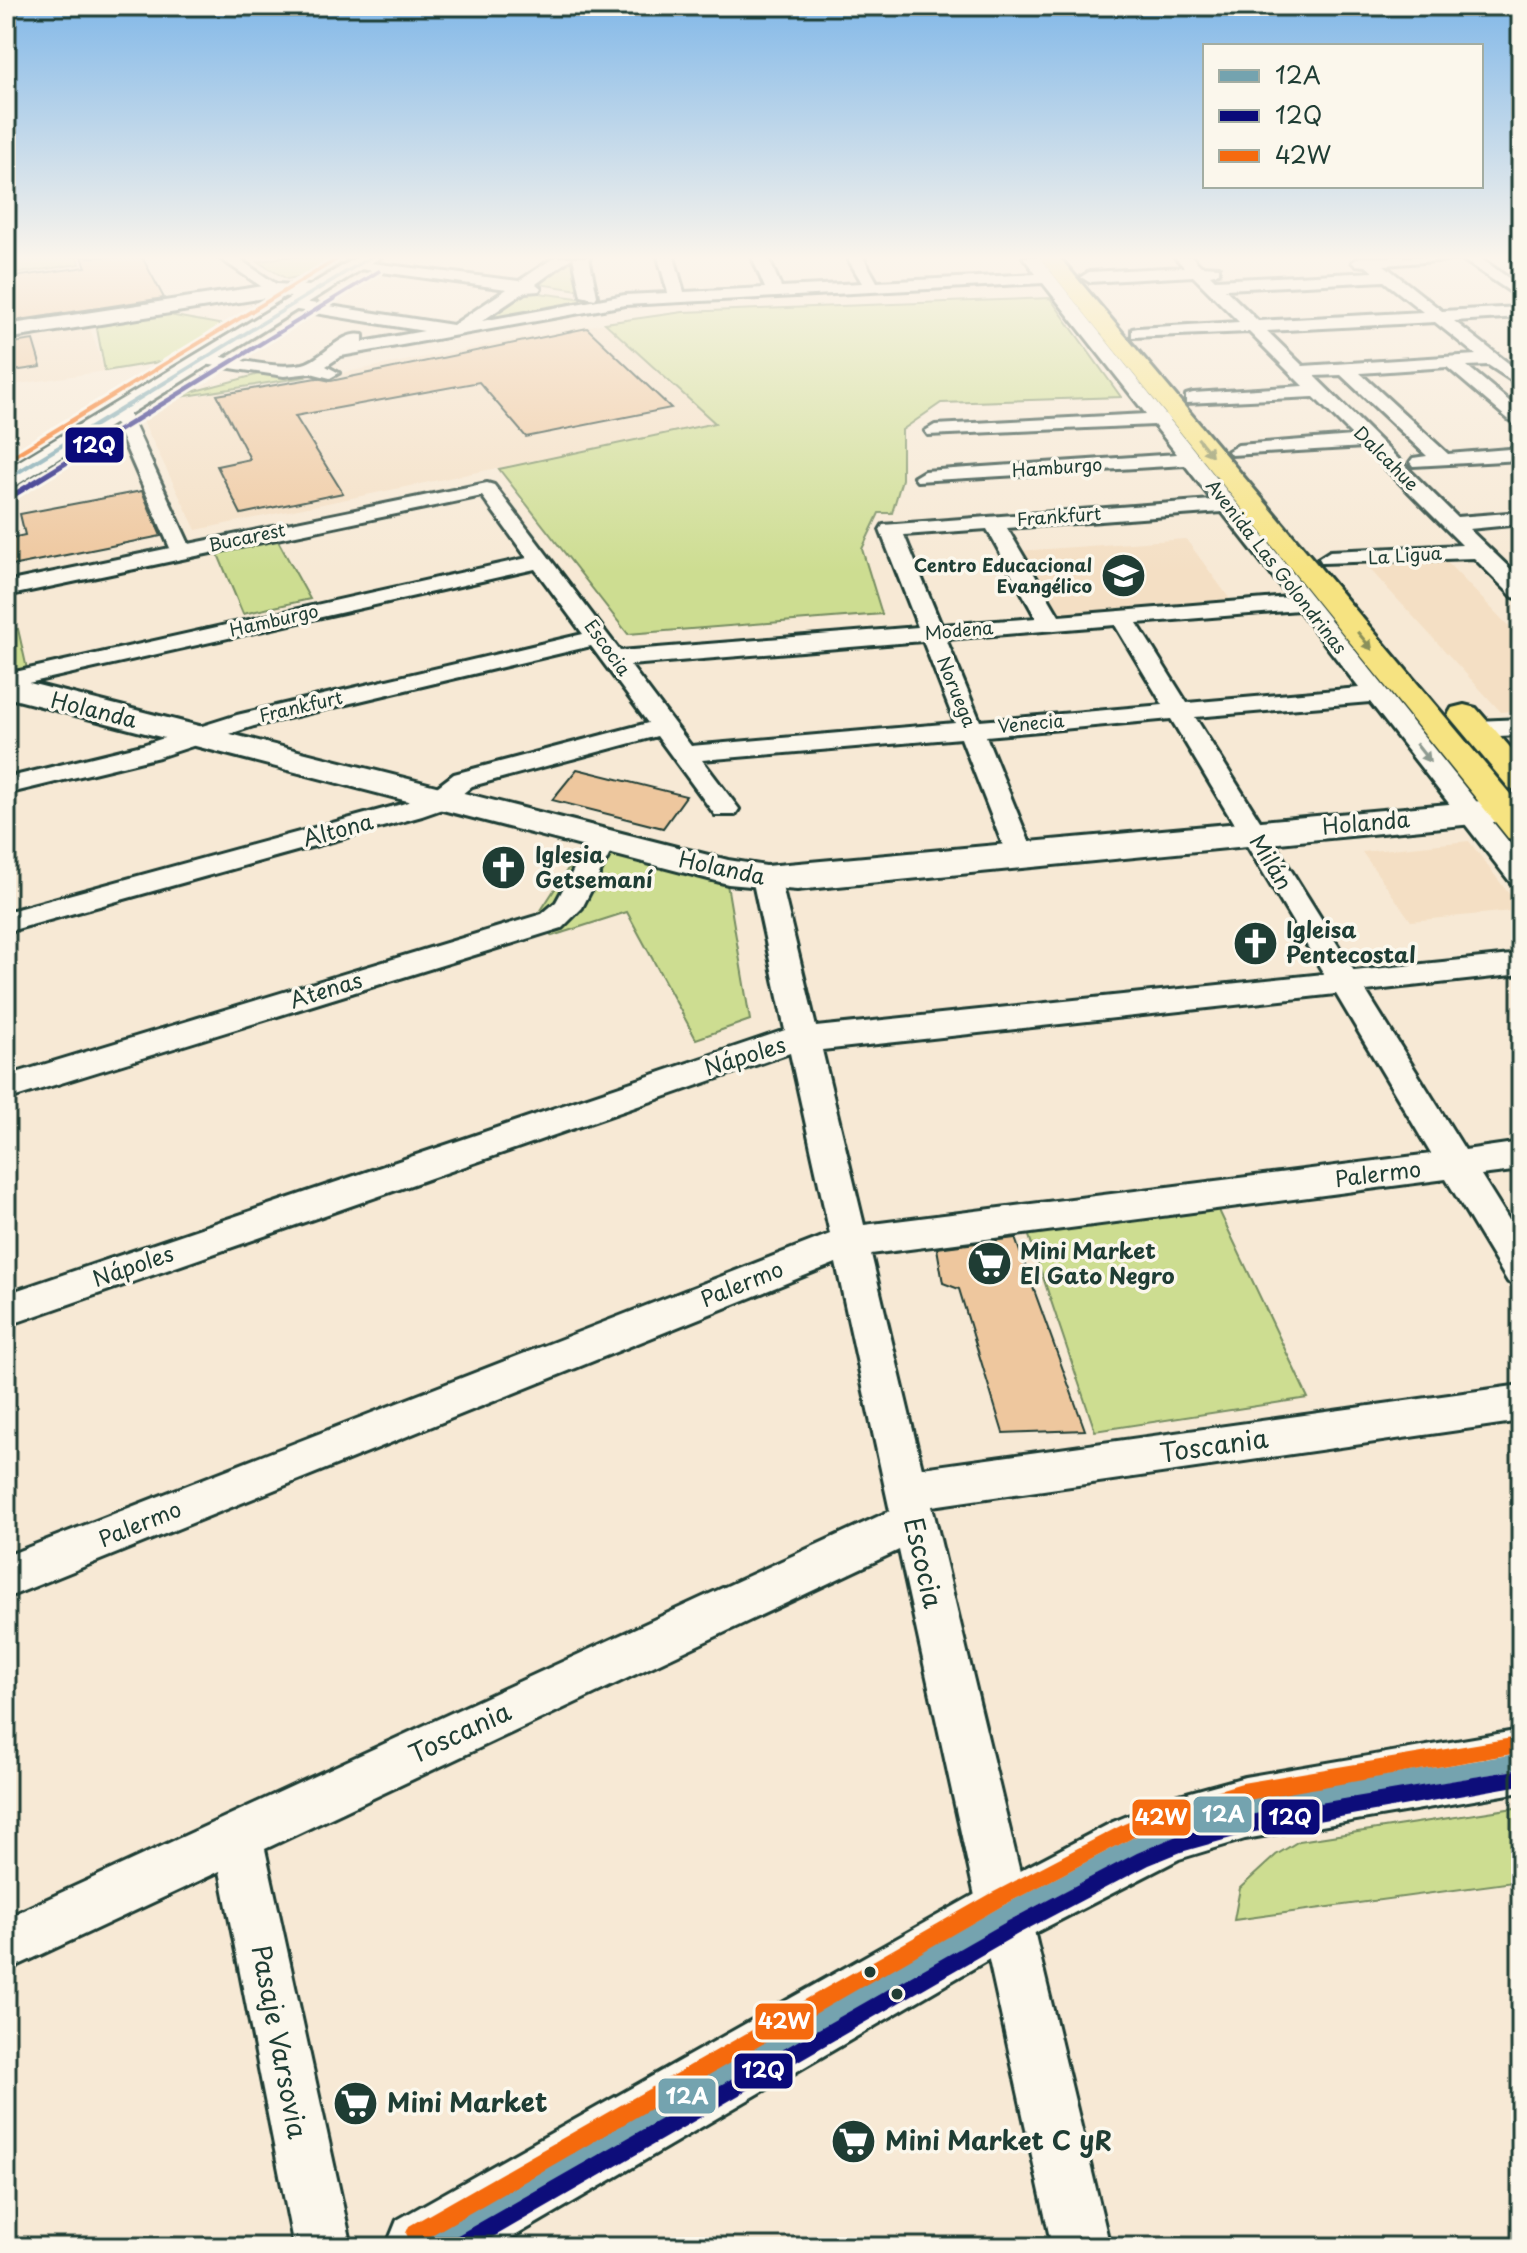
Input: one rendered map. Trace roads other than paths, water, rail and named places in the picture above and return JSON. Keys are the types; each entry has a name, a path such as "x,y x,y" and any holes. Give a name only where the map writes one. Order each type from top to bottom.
{"main road":[{"name":"Avenida Las Golondrinas","path":"1129,362 1507,809"},
{"name":"Avenida Las Golondrinas","path":"1162,362 1287,508"},
{"name":"Avenida Las Golondrinas","path":"1320,547 1476,729 1507,809"},
{"path":"1423,710 1476,729"}],"street":[{"path":"6,480 199,362"},
{"path":"225,362 284,371 311,368 330,373"},
{"path":"311,368 321,362"},
{"name":"Avenida Las Golondrinas","path":"1117,362 1376,694 1507,809 1521,876"},
{"name":"Dalcahue","path":"1289,362 1521,592"},
{"path":"1299,372 1449,362"},
{"path":"1451,362 1521,420"},
{"path":"1496,362 1519,379"},
{"name":"Dalcahue","path":"1345,369 1443,460"},
{"path":"1475,382 1519,379"},
{"path":"1193,399 1318,391"},
{"path":"119,411 182,552"},
{"path":"935,431 1159,419"},
{"path":"1238,451 1369,441"},
{"path":"1392,464 1521,454"},
{"name":"Hamburgo","path":"924,477 1191,459"},
{"name":"Bucarest","path":"6,589 487,489"},
{"name":"Escocia","path":"487,489 725,809"},
{"name":"Frankfurt","path":"892,529 1227,505"},
{"path":"1452,524 1521,518"},
{"path":"993,521 1051,623"},
{"name":"Noruega","path":"892,529 1021,856"},
{"name":"La Ligua","path":"1320,547 1479,551"},
{"name":"Hamburgo","path":"6,681 542,561"},
{"name":"Modena","path":"614,659 1304,603"},
{"name":"Milán","path":"1122,618 1521,1271"},
{"name":"Frankfurt","path":"6,786 598,637"},
{"name":"Holanda","path":"6,687 603,840 766,878 1507,809"},
{"name":"Venecia","path":"685,754 1376,694"},
{"name":"Altona","path":"6,922 412,810 440,798 463,780 664,726"},
{"path":"1476,729 1521,727"},
{"name":"Atenas","path":"6,1088 552,921 567,908 603,840"},
{"name":"Escocia","path":"766,878 1081,2247"},
{"name":"Nápoles","path":"6,1310 776,1043 1521,964"},
{"name":"Palermo","path":"6,1577 849,1242 1521,1156"},
{"name":"Toscania","path":"6,1945 238,1836 910,1506 1521,1403"},
{"path":"424,2247 1004,1914 1088,1868 1176,1828 1210,1817 1521,1761"},
{"name":"Pasaje Varsovia","path":"238,1836 323,2247"}],"place":[{"name":"Centro Educacional Evangélico","path":"1123,576"},
{"name":"Iglesia Getsemaní","path":"504,868"},
{"name":"Igleisa Pentecostal","path":"1255,943"},
{"name":"Mini Market El Gato Negro","path":"989,1264"},
{"name":"Mini Market","path":"356,2103"},
{"name":"Mini Market C yR","path":"854,2141"}]}
